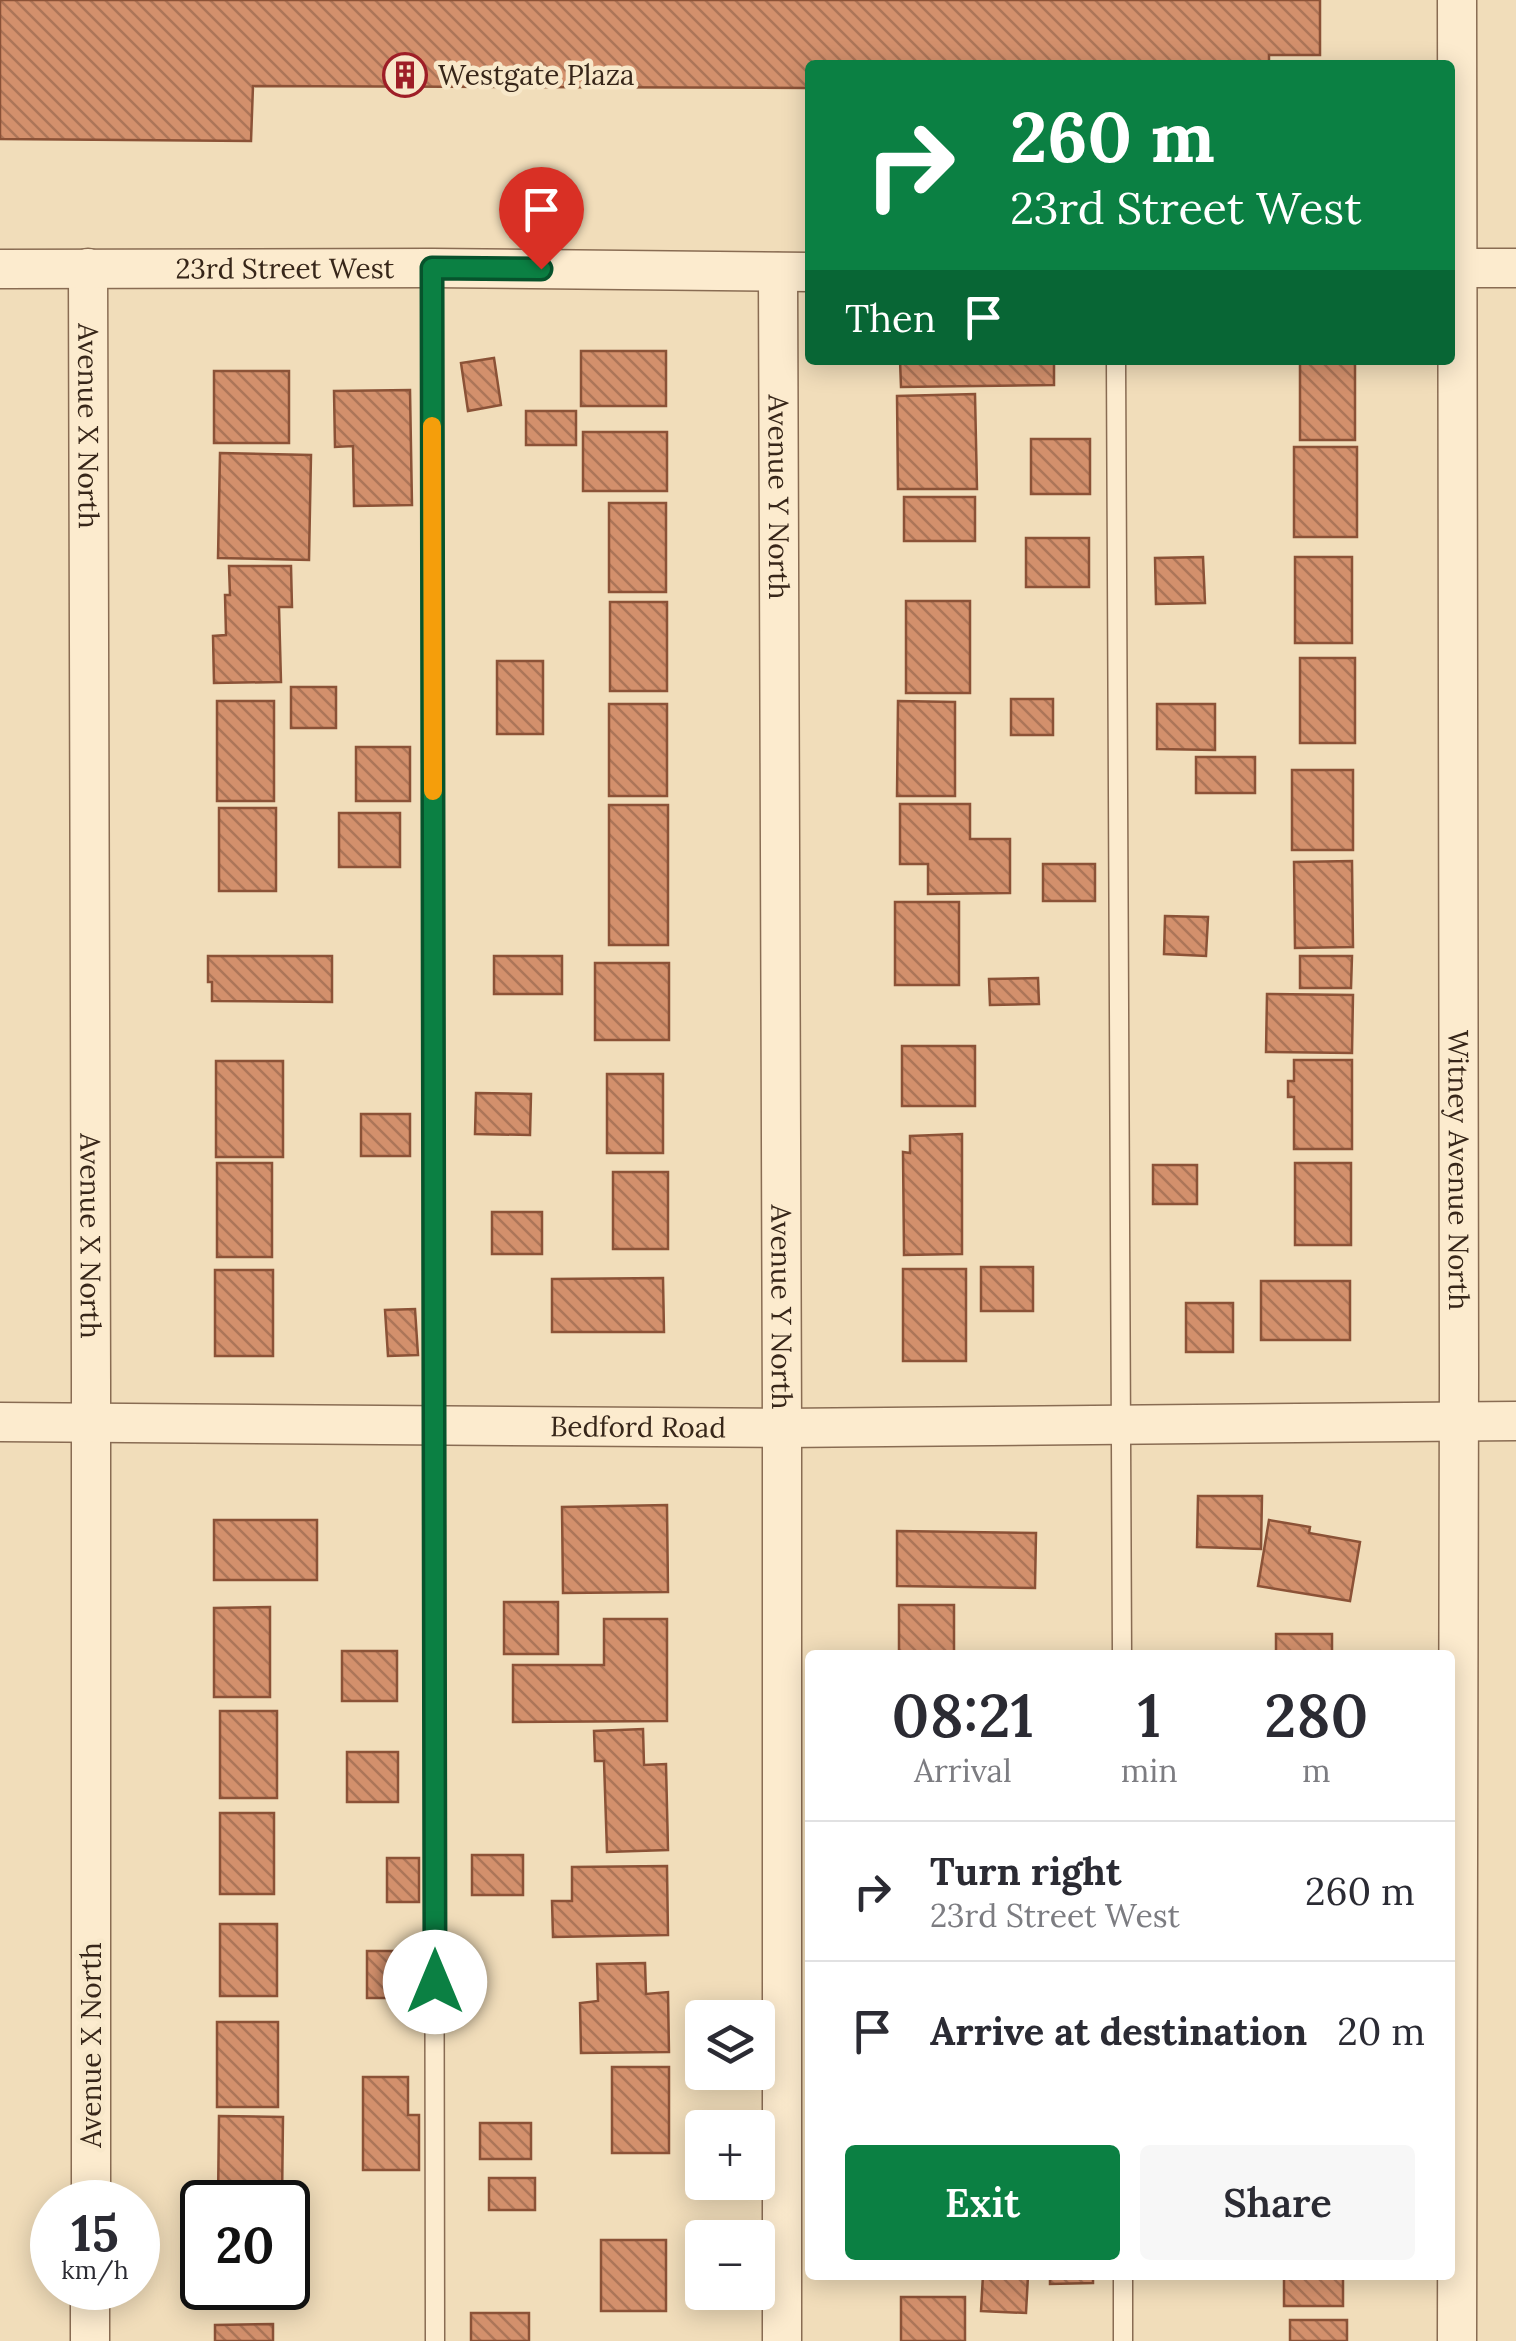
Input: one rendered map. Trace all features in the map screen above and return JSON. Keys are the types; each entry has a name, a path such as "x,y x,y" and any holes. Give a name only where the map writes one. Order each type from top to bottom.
{"street":[{"name":"Witney Avenue North","path":"1455,179 1457,0"},
{"name":"23rd Street West","path":"0,268 794,272"},
{"name":"Avenue X North","path":"88,268 90,2180"},
{"path":"1455,268 1516,268"},
{"name":"Avenue Y North","path":"782,2341 782,1428 794,272"},
{"name":"Witney Avenue North","path":"1454,365 1459,1422 1457,2341"},
{"name":"Bedford Road","path":"0,1422 782,1428 1516,1421"},
{"path":"90,2310 90,2341"}],"lane":[{"path":"432,268 435,2341"},
{"path":"1116,365 1122,1650"},
{"path":"1122,2280 1123,2341"}],"building":[{"name":"Westgate Plaza","path":"0,0 1320,0 1320,55 1269,55 1269,60 805,60 805,88 253,86 251,141 0,139"},
{"path":"581,351 666,351 666,406 581,406"},
{"path":"494,358 501,405 468,411 461,363"},
{"path":"900,365 1054,365 1054,385 901,387"},
{"path":"1300,365 1355,365 1355,440 1300,440"},
{"path":"214,371 289,371 289,443 214,443"},
{"path":"410,390 412,505 354,506 353,446 335,447 334,391"},
{"path":"975,394 977,489 898,489 897,396"},
{"path":"526,411 576,411 576,445 526,445"},
{"path":"583,432 667,432 667,491 583,491"},
{"path":"1031,439 1090,439 1090,494 1031,494"},
{"path":"1294,447 1357,447 1357,537 1294,537"},
{"path":"220,453 311,455 309,560 218,558"},
{"path":"904,497 975,497 975,541 904,541"},
{"path":"609,503 666,503 666,592 609,592"},
{"path":"1026,538 1089,538 1089,587 1026,587"},
{"path":"1203,557 1205,603 1156,604 1155,558"},
{"path":"1295,557 1352,557 1352,643 1295,643"},
{"path":"229,566 291,566 292,607 279,607 281,682 214,683 213,636 226,635"},
{"path":"906,601 970,601 970,693 906,693"},
{"path":"610,602 667,602 667,691 610,691"},
{"path":"1300,658 1355,658 1355,743 1300,743"},
{"path":"497,661 543,661 543,734 497,734"},
{"path":"291,687 336,687 336,728 291,728"},
{"path":"1011,699 1053,699 1053,735 1011,735"},
{"path":"217,701 274,701 274,801 217,801"},
{"path":"898,701 955,702 955,796 897,796"},
{"path":"609,704 667,704 667,796 609,796"},
{"path":"1157,704 1215,704 1215,750 1157,749"},
{"path":"356,747 410,747 410,801 356,801"},
{"path":"1196,757 1255,757 1255,793 1196,793"},
{"path":"1292,770 1353,770 1353,850 1292,850"},
{"path":"900,804 970,804 970,839 1010,839 1010,893 928,894 928,864 900,864"},
{"path":"609,805 668,805 668,945 609,945"},
{"path":"219,808 276,808 276,891 219,891"},
{"path":"339,813 400,813 400,867 339,867"},
{"path":"1352,861 1353,947 1295,948 1294,862"},
{"path":"1043,864 1095,864 1095,901 1043,901"},
{"path":"895,902 959,902 959,985 895,985"},
{"path":"1165,916 1208,917 1206,956 1164,954"},
{"path":"208,956 332,956 332,1002 212,1001"},
{"path":"494,956 562,956 562,994 494,994"},
{"path":"1300,956 1352,956 1351,988 1300,988"},
{"path":"595,963 669,963 669,1040 595,1040"},
{"path":"1038,978 1039,1004 990,1005 989,979"},
{"path":"1267,994 1353,995 1352,1053 1266,1052"},
{"path":"902,1046 975,1046 975,1106 902,1106"},
{"path":"1294,1060 1352,1060 1352,1149 1294,1149 1294,1097 1288,1097 1288,1081 1294,1081"},
{"path":"216,1061 283,1061 283,1157 216,1157"},
{"path":"607,1074 663,1074 663,1153 607,1153"},
{"path":"476,1093 531,1094 530,1135 475,1134"},
{"path":"361,1114 410,1114 410,1156 361,1156"},
{"path":"962,1134 962,1254 904,1255 903,1152 910,1153 910,1136"},
{"path":"217,1163 272,1163 272,1257 217,1257"},
{"path":"1295,1163 1351,1163 1351,1245 1295,1245"},
{"path":"1153,1165 1197,1165 1197,1204 1153,1204"},
{"path":"613,1172 668,1172 668,1249 613,1249"},
{"path":"492,1212 542,1212 542,1254 492,1254"},
{"path":"981,1267 1033,1267 1033,1311 981,1311"},
{"path":"903,1269 966,1269 966,1361 903,1361"},
{"path":"215,1270 273,1270 273,1356 215,1356"},
{"path":"663,1278 664,1332 552,1332 552,1279"},
{"path":"1261,1281 1350,1281 1350,1340 1261,1340"},
{"path":"1186,1303 1233,1303 1233,1352 1186,1352"},
{"path":"415,1309 418,1355 388,1356 385,1310"},
{"path":"1198,1496 1262,1496 1261,1549 1197,1547"},
{"path":"667,1505 668,1592 563,1593 562,1507"},
{"path":"214,1520 317,1520 317,1580 214,1580"},
{"path":"1269,1520 1310,1527 1309,1533 1360,1542 1350,1601 1258,1586"},
{"path":"897,1531 1036,1533 1035,1588 897,1586"},
{"path":"504,1602 558,1602 558,1654 504,1654"},
{"path":"899,1605 954,1605 954,1650 899,1650"},
{"path":"270,1607 270,1697 214,1697 214,1608"},
{"path":"604,1619 667,1619 667,1721 513,1722 513,1665 604,1665"},
{"path":"1276,1634 1332,1634 1332,1650 1276,1650"},
{"path":"342,1651 397,1651 397,1701 342,1701"},
{"path":"220,1711 277,1711 277,1798 220,1798"},
{"path":"643,1729 644,1765 666,1764 668,1850 607,1852 604,1761 595,1761 594,1731"},
{"path":"347,1752 398,1752 398,1802 347,1802"},
{"path":"220,1813 274,1813 274,1894 220,1894"},
{"path":"472,1855 523,1855 523,1895 472,1895"},
{"path":"387,1858 419,1858 419,1902 387,1902"},
{"path":"667,1866 668,1935 553,1937 552,1901 572,1901 572,1867"},
{"path":"220,1924 277,1924 277,1996 220,1996"},
{"path":"367,1951 416,1951 416,1998 367,1998"},
{"path":"645,1963 646,1994 668,1992 669,2052 581,2053 580,2003 598,2001 597,1964"},
{"path":"217,2022 278,2022 278,2107 217,2107"},
{"path":"612,2067 669,2067 669,2153 612,2153"},
{"path":"363,2077 408,2077 408,2115 419,2115 419,2170 363,2170"},
{"path":"219,2116 283,2117 282,2180 218,2180"},
{"path":"480,2123 531,2123 531,2159 480,2159"},
{"path":"489,2178 535,2178 535,2210 489,2210"},
{"path":"601,2240 666,2240 666,2311 601,2311"},
{"path":"983,2280 1028,2280 1026,2313 981,2311"},
{"path":"1050,2280 1093,2280 1093,2283 1050,2284"},
{"path":"1284,2280 1343,2280 1343,2306 1284,2306"},
{"path":"901,2297 965,2297 965,2341 901,2341"},
{"path":"471,2313 529,2313 529,2341 471,2341"},
{"path":"1290,2320 1347,2320 1347,2341 1290,2341"},
{"path":"273,2324 273,2341 215,2341 215,2325"}],"slow traffic":[{"path":"432,426 433,791"}],"place":[{"name":"Westgate Plaza","path":"405,75"}],"route":[{"path":"435,1982 432,268 541,269"}]}
